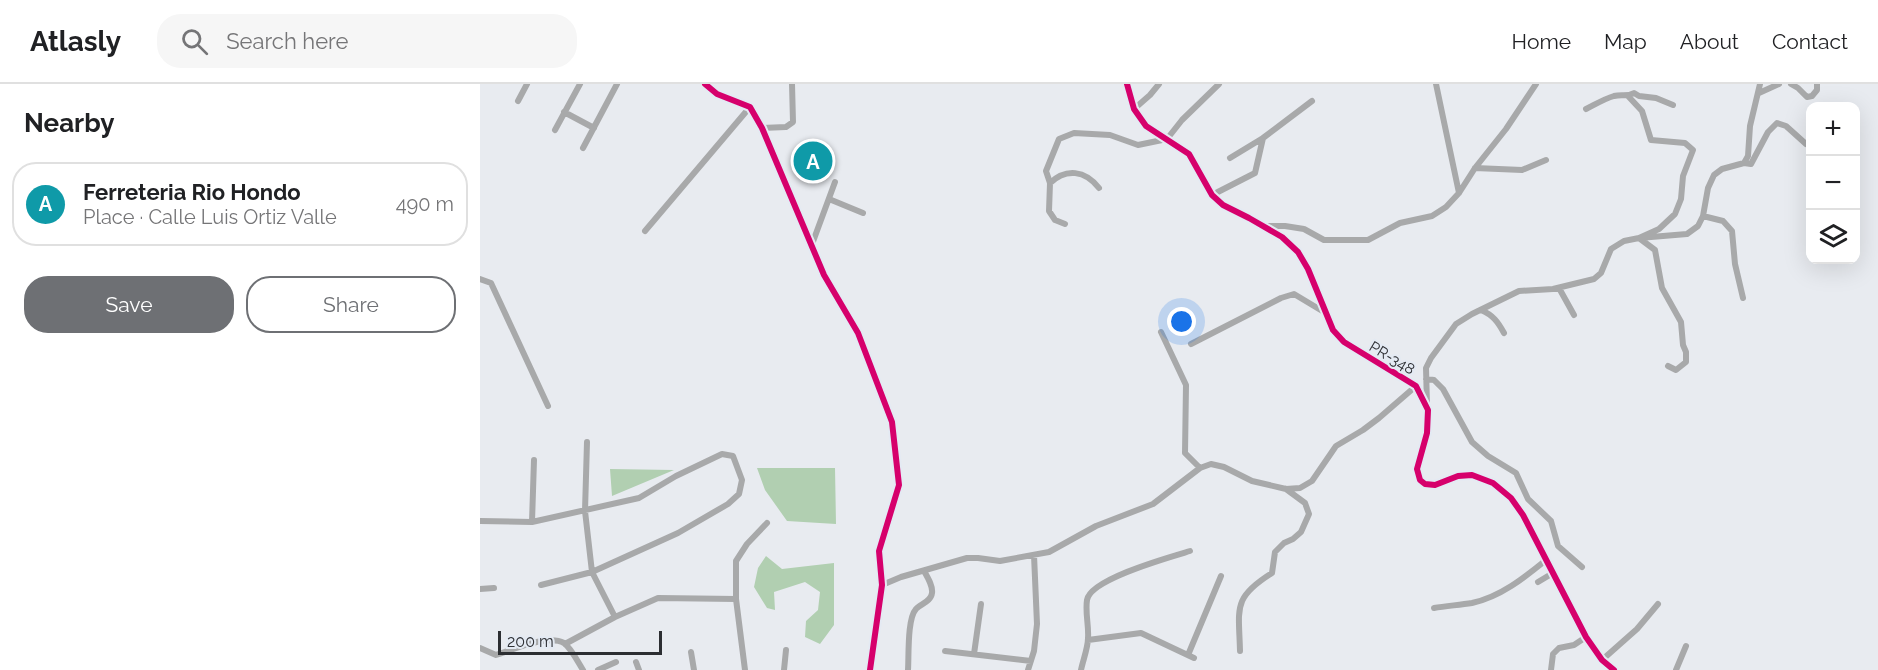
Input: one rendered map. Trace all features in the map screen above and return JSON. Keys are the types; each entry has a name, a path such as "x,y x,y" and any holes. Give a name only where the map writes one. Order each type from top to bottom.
{"street":[{"path":"518,100 527,84"},
{"path":"555,130 579,84"},
{"path":"583,147 617,84"},
{"path":"705,84 717,94 750,108 762,128 824,275 858,333 892,422 899,485 879,551 882,585 870,670"},
{"path":"762,128 786,127 793,122 792,84"},
{"name":"PR-348","path":"1127,84 1134,109 1146,126 1189,154 1212,195 1223,205 1282,237 1298,252 1308,269 1333,330 1344,342 1416,386 1428,410"},
{"path":"1134,109 1159,84"},
{"path":"1065,224 1055,220 1049,211 1050,183 1046,171 1059,139 1074,133 1110,135 1138,145 1167,139 1182,120 1219,84"},
{"path":"1436,84 1459,193"},
{"path":"1263,225 1304,229 1324,240 1368,240 1400,223 1432,216 1446,207 1459,193 1536,84"},
{"path":"1744,163 1748,156 1750,126 1760,84"},
{"path":"1759,93 1779,84"},
{"path":"1791,84 1807,97 1812,96 1817,90 1817,84"},
{"path":"1586,109 1612,97 1628,96 1634,93 1674,105"},
{"path":"1628,96 1642,111 1651,140 1684,143 1693,150 1683,176 1681,198 1675,214 1659,229 1639,238"},
{"path":"1230,158 1263,138 1312,101"},
{"path":"645,231 750,108"},
{"path":"564,112 594,128"},
{"path":"1614,670 1602,660 1586,637 1523,515 1511,498 1493,483 1472,475 1458,476 1435,485 1425,484 1420,480 1417,469 1427,433 1426,368 1456,324 1481,310 1519,291 1559,288 1594,279 1601,273 1611,249 1624,241 1687,234 1698,226 1703,216 1708,188 1714,175 1744,163 1751,164 1768,132 1777,123 1786,126 1806,144"},
{"path":"1212,195 1255,173 1263,138"},
{"path":"1475,168 1522,170 1542,160"},
{"path":"1050,183 1059,174 1071,172 1095,183 1100,188"},
{"path":"811,247 835,183"},
{"path":"829,199 863,213"},
{"path":"1703,216 1723,221 1732,231 1735,264 1743,297"},
{"path":"1639,238 1654,249 1662,288 1681,322 1686,362 1676,370 1668,366"},
{"path":"480,279 491,283 548,406"},
{"path":"1559,288 1574,315"},
{"path":"1191,344 1281,298 1294,294 1324,312"},
{"path":"1481,310 1489,313 1504,333"},
{"path":"1161,332 1186,385 1185,453 1200,468"},
{"path":"1426,379 1434,380 1443,389 1472,442 1488,456 1516,473 1528,499 1551,521 1558,546 1582,567"},
{"path":"882,585 901,577 967,558 1000,561 1049,552 1096,526 1153,504 1200,468 1211,464 1224,467 1252,481 1286,489 1300,488 1312,482 1336,446 1371,424 1416,386"},
{"path":"587,442 585,511 592,572 615,617"},
{"path":"480,521 532,522 639,498 676,476 722,454 733,456 742,480 739,494 728,504 678,533 592,572 542,585"},
{"path":"532,522 534,460"},
{"path":"1240,651 1239,607 1248,590 1272,573 1275,552 1301,532 1309,514 1305,503 1286,489"},
{"path":"745,670 736,599 736,561 747,544 767,523"},
{"path":"1081,670 1089,640 1087,601 1089,593 1096,587 1129,571 1190,550"},
{"path":"1028,670 1034,651 1037,624 1034,555"},
{"path":"1434,608 1488,598 1520,581 1546,560"},
{"path":"908,670 912,618 916,609 931,597 933,592 924,572"},
{"path":"1538,582 1553,573"},
{"path":"1089,640 1141,633 1191,657 1221,576"},
{"path":"480,589 494,588"},
{"path":"565,644 615,617 658,598 736,599"},
{"path":"974,654 981,604"},
{"path":"1602,660 1637,629 1658,604"},
{"path":"1551,670 1553,654 1559,648 1574,645 1586,637"},
{"path":"480,648 495,656 529,643 554,640 565,644 583,670"},
{"path":"1676,670 1686,646"},
{"path":"784,670 786,650"},
{"path":"945,651 1030,661"},
{"path":"691,652 694,670"},
{"path":"598,670 616,662"},
{"path":"636,662 639,670"}],"green space":[{"path":"757,468 835,468 836,524 787,521 765,490"},
{"path":"610,469 674,470 612,496"},
{"path":"766,556 782,569 834,563 834,625 820,644 805,637 806,621 818,610 820,592 805,582 774,592 775,610 767,608 754,587 758,568"}],"cycle path":[{"path":"705,84 717,94 750,107 762,128 824,275 858,333 892,422 899,485 879,551 882,585 870,670"},
{"path":"1127,84 1134,109 1146,126 1189,154 1212,195 1223,205 1282,237 1298,252 1308,269 1333,330 1344,342 1416,386 1428,410 1427,433 1417,469 1420,480 1425,484 1435,485 1458,476 1472,475 1493,483 1511,498 1523,515 1586,637 1602,660 1614,670"}],"place":[{"name":"Ferreteria Rio Hondo","path":"813,161"}]}
